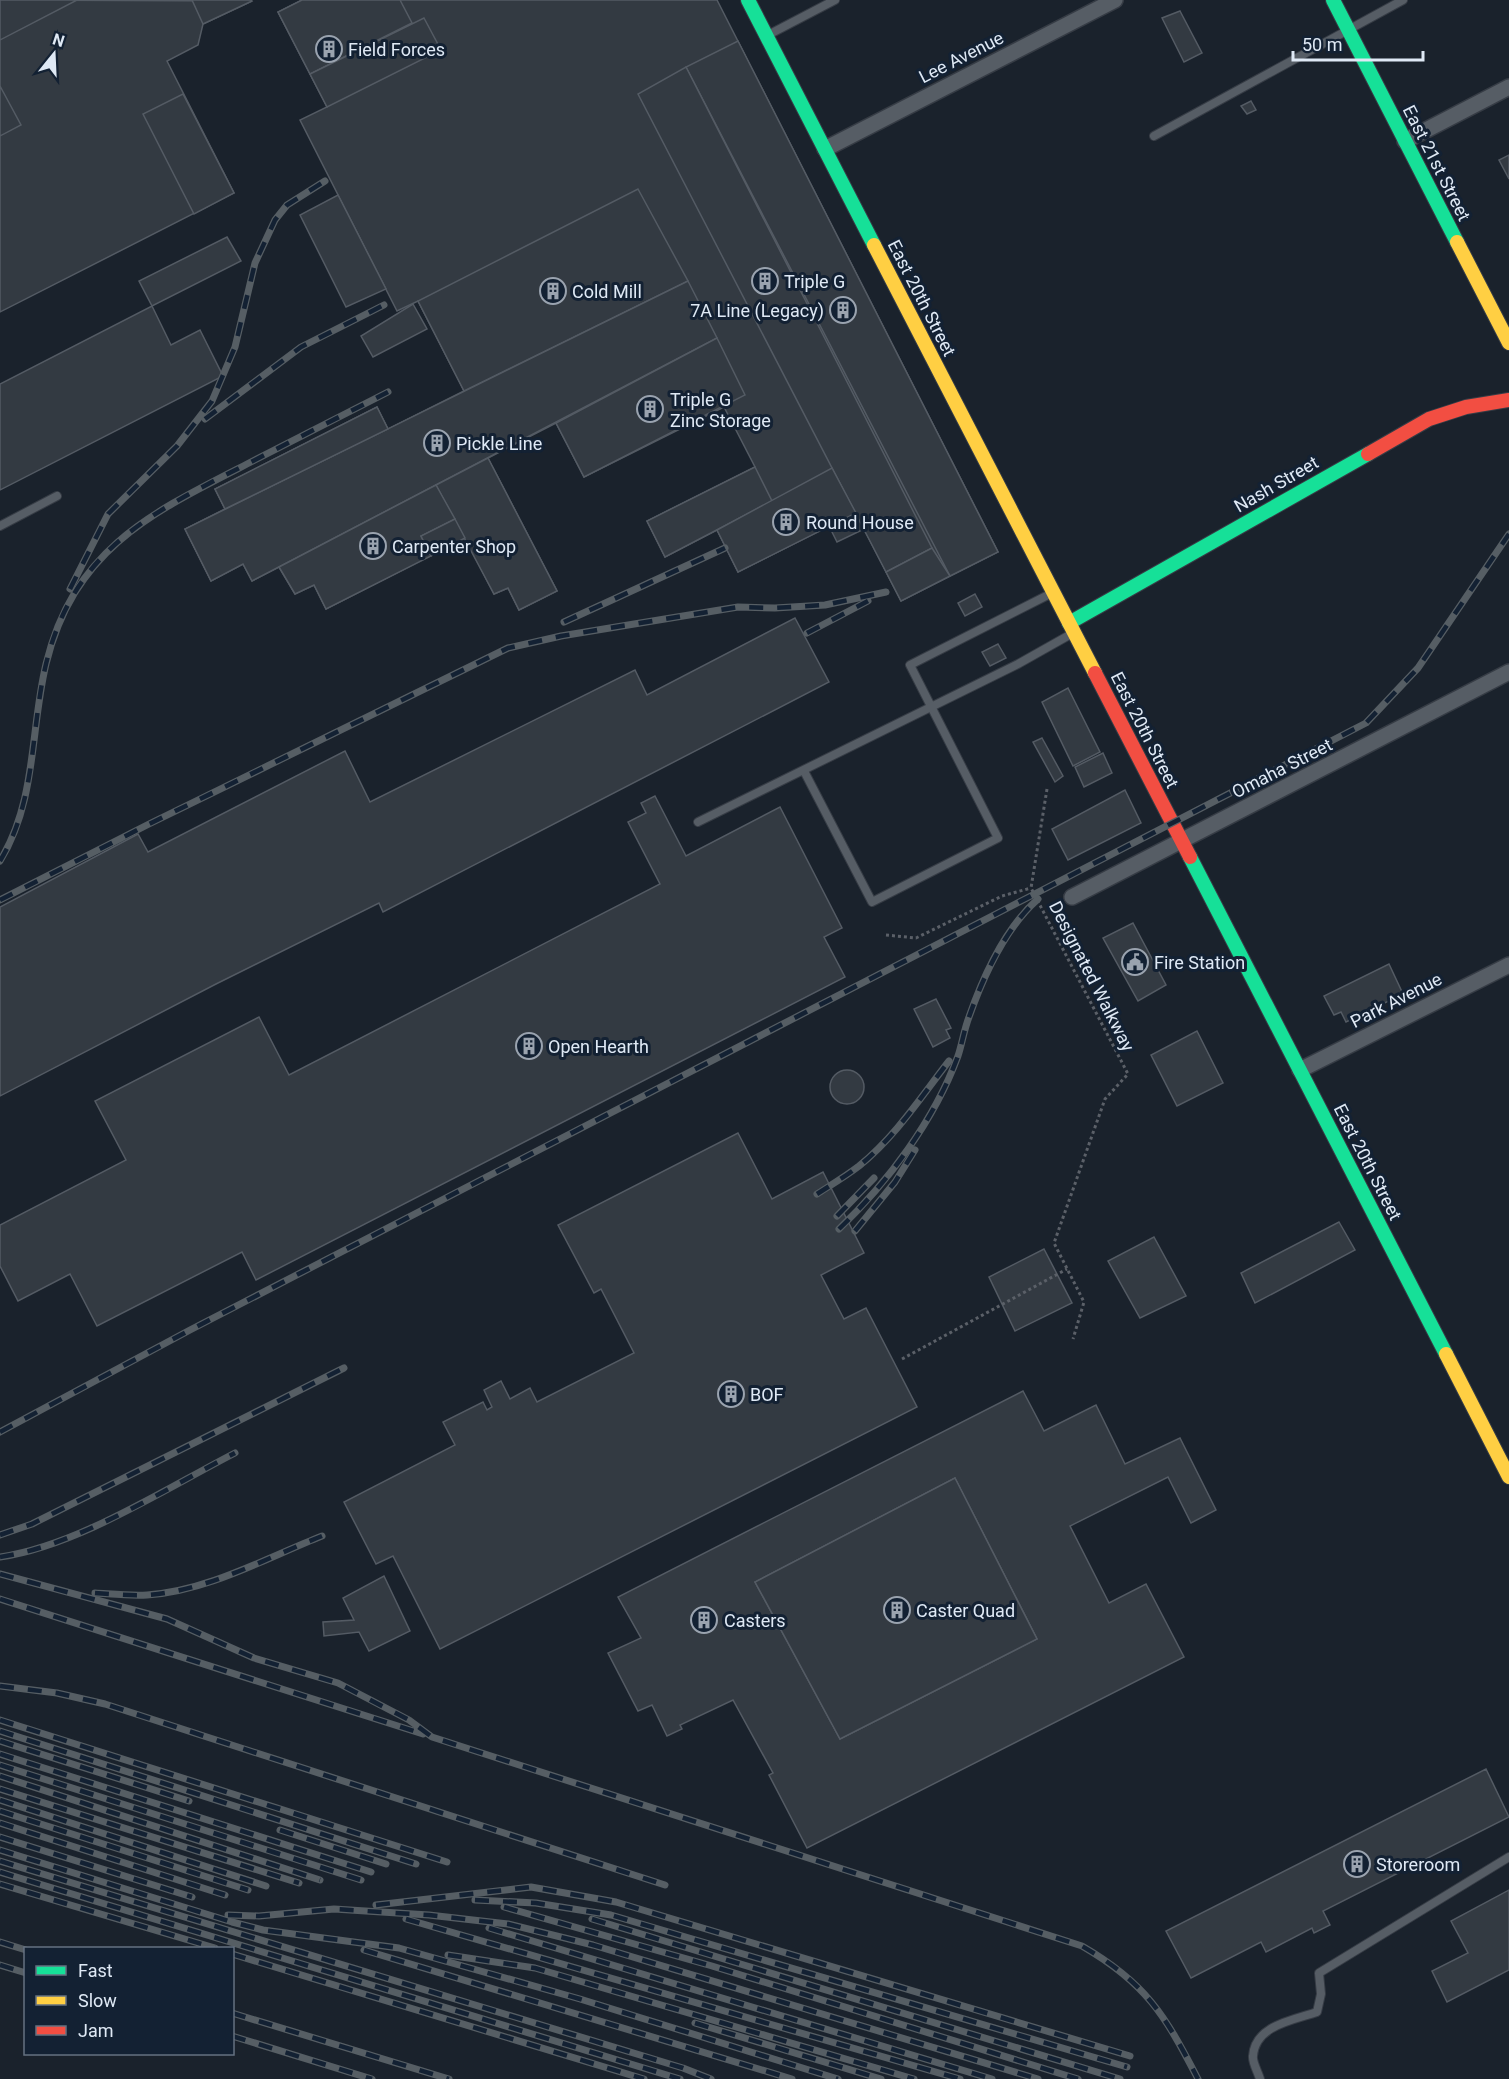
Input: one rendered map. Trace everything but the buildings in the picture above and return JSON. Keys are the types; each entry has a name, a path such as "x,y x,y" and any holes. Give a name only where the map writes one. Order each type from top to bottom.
{"street":[{"name":"East 20th Street","path":"748,0 1509,1477"},
{"name":"Lee Avenue","path":"825,149 1115,0"},
{"name":"East 21st Street","path":"1333,0 1509,343"},
{"path":"1405,141 1509,87"},
{"name":"Nash Street","path":"1072,628 1429,419 1466,407 1509,400"},
{"name":"Omaha Street","path":"1072,897 1509,672"},
{"name":"Park Avenue","path":"1300,1070 1509,965"}],"lane":[{"path":"767,36 836,0"},
{"path":"1154,136 1403,0"},
{"path":"0,526 57,496"},
{"path":"804,771 872,902 998,838 910,664 1053,592"},
{"path":"698,822 931,708 1072,628"},
{"path":"1260,2079 1253,2056 1259,2040 1269,2028 1317,2012 1321,1994 1319,1973 1509,1857"}],"path":[{"name":"Designated Walkway","path":"1047,789 1031,888 1128,1074 1105,1099 1054,1243 1084,1302 1073,1339"},
{"name":"Designated Walkway","path":"886,935 916,938 1002,896 1031,888"},
{"path":"902,1359 1067,1269"}],"railway":[{"path":"70,589 108,514 177,446 212,401 235,347 255,263 275,220 287,205 325,181"},
{"path":"205,419 301,347 384,305"},
{"path":"0,861 12,838 27,790 41,689 46,664 59,624 76,591 97,563 121,539 149,518 179,500 388,392"},
{"path":"0,1432 190,1330 1366,723 1418,668 1509,534"},
{"path":"564,622 725,548"},
{"path":"0,900 149,824 508,648 561,636 738,607 775,608 825,605 886,592"},
{"path":"807,633 868,601"},
{"path":"839,1229 892,1171 923,1127 948,1080 958,1056 969,1017 989,969 1006,938 1026,910 1038,899"},
{"path":"817,1194 872,1155 907,1116 949,1061"},
{"path":"855,1231 895,1182 915,1150"},
{"path":"837,1216 874,1178"},
{"path":"0,1535 32,1524 344,1368"},
{"path":"0,1557 29,1551 90,1529 235,1453"},
{"path":"95,1593 147,1595 192,1587 236,1572 322,1536"},
{"path":"0,1574 167,1619 254,1658 338,1683 409,1720 432,1737 1082,1946 1122,1973 1152,2002 1175,2036 1198,2079"},
{"path":"0,1599 423,1734"},
{"path":"0,1686 57,1693 105,1704 665,1885"},
{"path":"0,1720 447,1862"},
{"path":"0,1731 416,1864"},
{"path":"0,1741 189,1801"},
{"path":"0,1754 371,1872"},
{"path":"0,1765 361,1880"},
{"path":"0,1776 320,1880"},
{"path":"0,1789 299,1883"},
{"path":"0,1800 266,1886"},
{"path":"0,1811 248,1890"},
{"path":"0,1823 225,1895"},
{"path":"280,1830 386,1864"},
{"path":"0,1837 192,1897"},
{"path":"0,1850 263,1930 399,1948 580,1999 838,2079"},
{"path":"0,1861 683,2068 711,2079"},
{"path":"0,1872 680,2079"},
{"path":"0,1884 212,1947"},
{"path":"376,1905 531,1887 616,1902 1130,2056"},
{"path":"475,1900 536,1903 611,1915 1127,2067"},
{"path":"504,1907 712,1966 1078,2079"},
{"path":"228,1915 259,1916 334,1909 429,1915 508,1924 593,1945 1038,2079"},
{"path":"406,1919 960,2079"},
{"path":"592,1919 1120,2079"},
{"path":"489,1928 992,2079"},
{"path":"0,1942 24,1949"},
{"path":"364,1950 792,2079"},
{"path":"234,1955 644,2079"},
{"path":"448,1955 535,1968 914,2079"},
{"path":"0,1965 24,1972"},
{"path":"234,2014 449,2079"},
{"path":"695,2023 881,2079"},
{"path":"234,2037 372,2079"}],"traffic: fast":[{"path":"748,0 874,245"},
{"path":"1333,0 1457,242"},
{"path":"1069,623 1368,454"},
{"path":"1190,857 1446,1354"}],"traffic: slow":[{"path":"1457,242 1509,343"},
{"path":"874,245 1095,673"},
{"path":"1446,1354 1509,1477"}],"traffic: jam":[{"path":"1368,454 1429,419 1466,407 1509,400"},
{"path":"1095,673 1190,857"}],"place":[{"name":"Field Forces","path":"329,49"},
{"name":"Triple G","path":"765,281"},
{"name":"Cold Mill","path":"553,291"},
{"name":"7A Line (Legacy)","path":"843,310"},
{"name":"Triple G Zinc Storage","path":"650,409"},
{"name":"Pickle Line","path":"437,443"},
{"name":"Round House","path":"786,522"},
{"name":"Carpenter Shop","path":"373,546"},
{"name":"Fire Station","path":"1135,962"},
{"name":"Open Hearth","path":"529,1046"},
{"name":"BOF","path":"731,1394"},
{"name":"Caster Quad","path":"897,1610"},
{"name":"Casters","path":"704,1620"},
{"name":"Storeroom","path":"1357,1864"}]}
